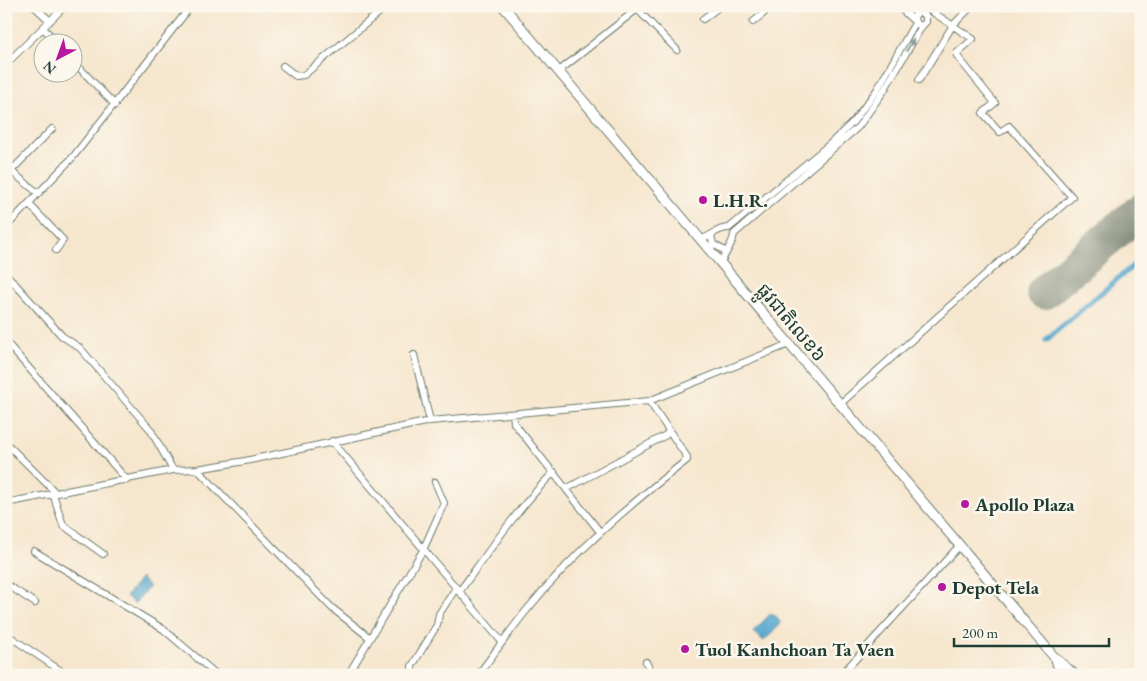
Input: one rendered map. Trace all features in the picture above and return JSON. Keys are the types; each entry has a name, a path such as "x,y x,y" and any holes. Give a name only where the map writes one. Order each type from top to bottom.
{"highway":[{"name":"ផ្លូវជាតិលេខ៦","path":"504,6 1055,658 1075,675"},
{"name":"ផ្លូវជាតិលេខ៦","path":"1055,658 1062,675"}],"street":[{"path":"34,6 50,21"},
{"path":"6,64 65,6"},
{"path":"6,227 73,157 191,6"},
{"path":"283,66 296,76 304,74 387,6"},
{"path":"704,19 720,6"},
{"path":"898,6 922,26"},
{"path":"911,6 915,19"},
{"path":"919,80 953,25 972,6"},
{"path":"753,22 764,13 767,7"},
{"path":"558,71 637,9 677,50"},
{"path":"720,263 733,241 734,234 855,124 883,92 926,22 930,11"},
{"path":"702,240 711,236 716,230 729,228 855,124 915,19 922,12 930,11 973,39 956,56 994,103 983,113 1000,132 1009,126 1072,197 840,404"},
{"path":"43,28 47,32"},
{"path":"82,70 115,105"},
{"path":"38,194 9,174 52,129"},
{"path":"29,204 63,240 56,250"},
{"path":"711,236 713,244 725,252"},
{"path":"6,274 62,336 80,348 150,429 173,470"},
{"path":"6,342 126,480"},
{"path":"6,503 173,470 197,469 430,421 649,400 789,344"},
{"path":"414,355 430,421"},
{"path":"478,675 502,642 546,589 600,532 687,460 687,457 649,400"},
{"path":"513,414 514,423 600,532"},
{"path":"566,489 666,435 670,431"},
{"path":"332,441 502,642"},
{"path":"6,443 55,493 63,525 104,554"},
{"path":"197,469 332,608 370,638"},
{"path":"416,675 412,671 412,666 437,625 439,614 537,490 554,472"},
{"path":"348,675 423,550 444,503 435,482"},
{"path":"841,675 960,545"},
{"path":"34,552 163,629 217,675"},
{"path":"6,584 36,603"},
{"path":"6,634 67,675"},
{"path":"646,662 652,675"}],"water":[{"path":"141,578 149,587 134,604 126,596"},
{"path":"770,614 776,616 781,624 764,641 753,632"}],"waterway":[{"path":"1046,340 1141,259"}],"runway":[{"path":"1044,292 1141,210"}],"place":[{"name":"L.H.R.","path":"703,200"},
{"name":"Apollo Plaza","path":"965,504"},
{"name":"Depot Tela","path":"942,587"},
{"name":"Tuol Kanhchoan Ta Vaen","path":"685,649"}]}
